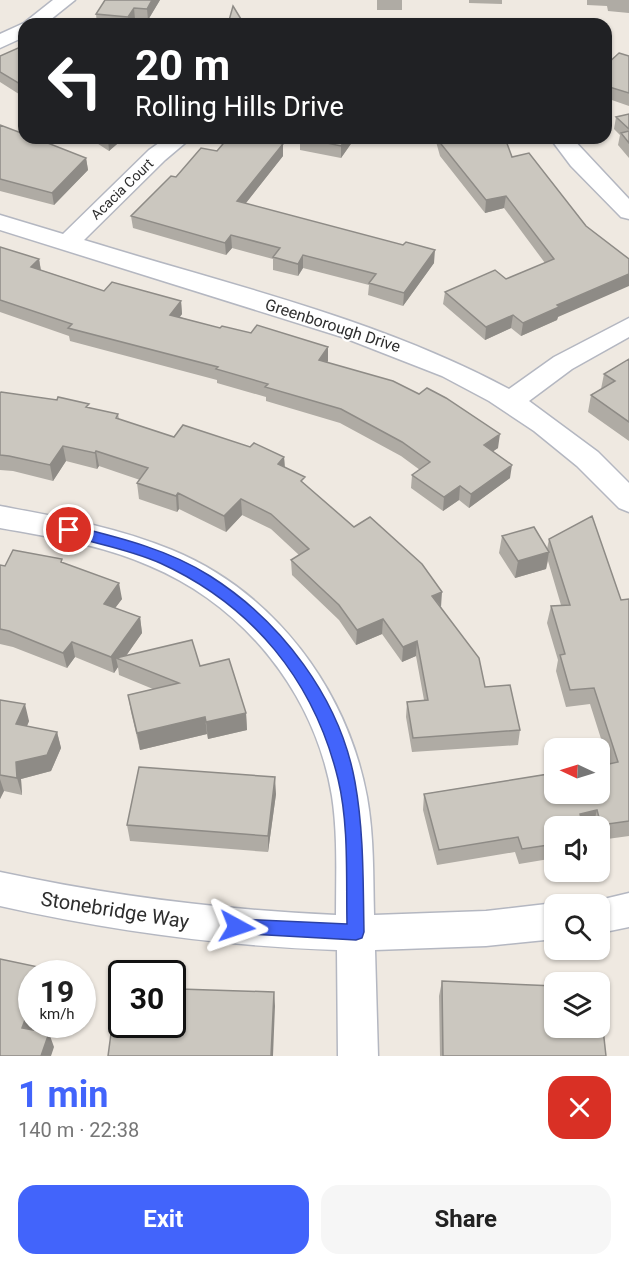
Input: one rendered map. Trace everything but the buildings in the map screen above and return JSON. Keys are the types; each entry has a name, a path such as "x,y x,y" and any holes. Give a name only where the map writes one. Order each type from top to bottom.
{"street":[{"path":"41,18 65,0"},
{"path":"0,42 18,32"},
{"name":"Acacia Court","path":"67,243 157,155 172,144"},
{"path":"566,144 579,161 629,212"},
{"name":"Greenborough Drive","path":"0,222 388,342 472,379 510,401 565,440 629,501"},
{"path":"510,401 562,363 629,326"},
{"path":"0,517 116,542 162,558 204,579 239,604 277,641 308,682 331,729 346,780 354,838 358,1056"},
{"name":"Stonebridge Way","path":"0,889 78,906 201,924 273,930 356,932 475,929 544,922"},
{"path":"610,913 629,910"}],"route":[{"path":"69,530 116,542 162,558 204,579 239,604 277,641 308,682 331,729 346,780 354,838 356,932 237,927"}]}
